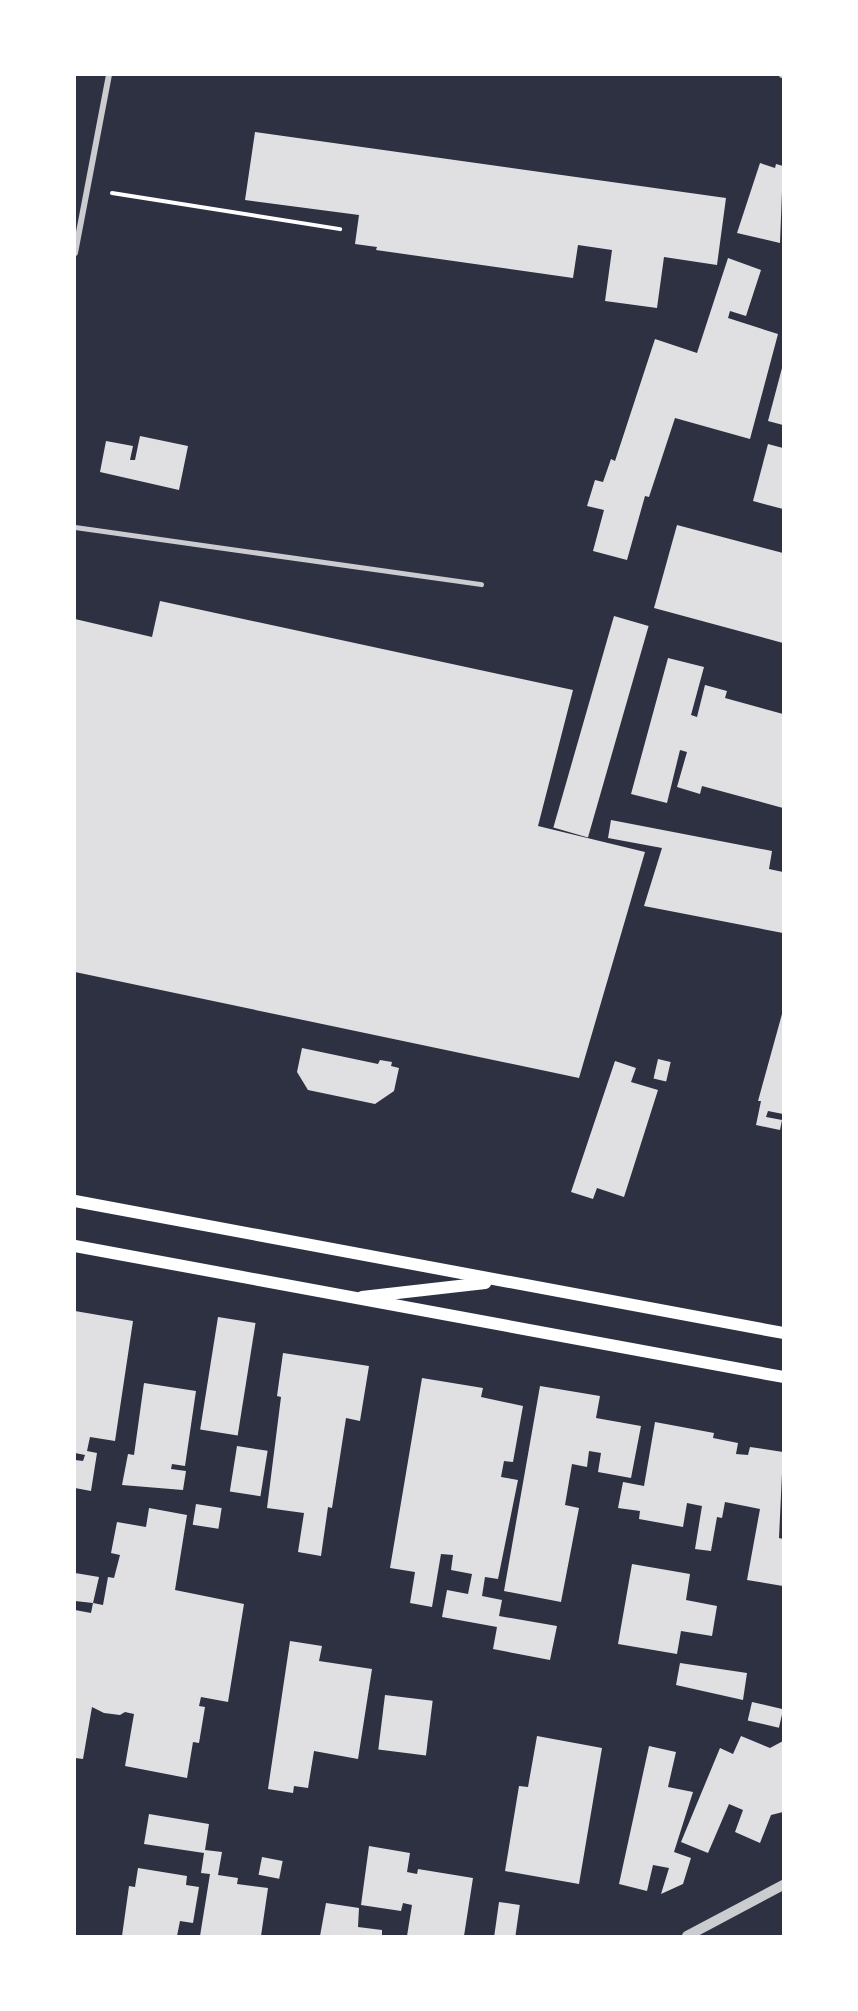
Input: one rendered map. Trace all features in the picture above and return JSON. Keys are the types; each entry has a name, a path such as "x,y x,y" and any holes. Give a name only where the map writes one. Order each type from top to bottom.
{"main road":[{"path":"75,1201 498,1282 783,1333"},
{"path":"75,1246 783,1377"},
{"path":"349,1298 498,1282"}],"street":[{"path":"75,253 109,75"},
{"path":"687,1936 783,1885"}],"lane":[{"path":"75,527 481,584"}],"path":[{"path":"87,189 340,229"}],"building":[{"path":"255,132 726,198 717,265 664,257 657,308 605,301 612,250 578,245 573,278 376,250 377,247 355,244 359,215 245,200"},
{"path":"760,163 775,168 776,164 783,166 780,243 737,233"},
{"path":"728,258 761,270 746,316 730,311 728,318 778,334 750,439 675,418 649,497 645,496 627,560 593,551 604,510 587,506 595,480 603,482 611,459 615,461 655,339 697,353"},
{"path":"783,369 783,425 768,421"},
{"path":"140,436 188,446 179,490 100,472 106,441 133,446 130,460 135,460"},
{"path":"768,444 783,448 783,509 753,501"},
{"path":"677,525 783,553 783,643 654,608"},
{"path":"160,601 573,690 538,826 645,852 579,1078 75,972 75,619 152,637"},
{"path":"614,616 649,626 588,837 553,827"},
{"path":"668,658 704,667 691,715 697,717 705,685 727,691 725,698 783,714 783,808 702,786 700,794 677,787 687,752 680,750 667,803 631,794"},
{"path":"611,820 772,851 769,869 783,872 783,933 644,906 662,848 608,838"},
{"path":"782,1014 783,1114 768,1111 766,1117 782,1120 780,1130 756,1125 761,1101 758,1101"},
{"path":"302,1048 378,1064 380,1060 392,1062 391,1066 399,1068 394,1091 375,1104 308,1090 297,1072"},
{"path":"658,1059 671,1062 666,1081 654,1078"},
{"path":"615,1061 636,1068 631,1082 658,1090 624,1197 597,1188 593,1199 571,1192"},
{"path":"75,1311 133,1321 115,1441 90,1437 87,1451 97,1453 91,1491 75,1488 75,1460 83,1461 85,1455 75,1453"},
{"path":"218,1317 256,1323 238,1436 200,1430"},
{"path":"283,1353 369,1366 360,1421 346,1418 332,1508 328,1507 321,1556 298,1552 304,1513 267,1508 281,1397 277,1396"},
{"path":"422,1378 483,1388 481,1397 523,1406 513,1462 504,1461 501,1477 518,1480 498,1579 485,1577 482,1596 502,1600 499,1616 557,1626 550,1660 493,1649 497,1627 442,1617 447,1590 468,1594 472,1574 451,1570 453,1555 441,1554 432,1607 410,1603 415,1572 390,1568"},
{"path":"144,1383 196,1391 185,1466 172,1464 171,1469 186,1471 183,1490 122,1485 128,1454 134,1455"},
{"path":"540,1386 600,1396 596,1418 641,1426 631,1478 598,1472 601,1453 589,1451 587,1467 572,1464 565,1505 579,1508 561,1602 504,1591"},
{"path":"655,1422 714,1433 713,1438 738,1443 736,1454 748,1455 750,1447 783,1452 779,1538 783,1539 783,1586 747,1580 760,1509 725,1502 722,1518 717,1517 711,1551 695,1549 702,1506 687,1503 683,1527 639,1519 640,1511 618,1508 623,1482 644,1486"},
{"path":"237,1446 268,1451 260,1496 230,1491"},
{"path":"196,1504 222,1508 218,1529 193,1525"},
{"path":"149,1508 187,1515 175,1590 244,1604 228,1702 201,1697 199,1706 205,1707 199,1743 193,1742 187,1778 125,1766 134,1714 125,1712 120,1715 104,1713 92,1707 83,1759 75,1758 75,1610 91,1613 93,1603 103,1605 108,1577 114,1578 120,1555 111,1553 117,1522 146,1527"},
{"path":"632,1564 690,1574 686,1600 717,1606 712,1636 681,1631 677,1654 618,1644"},
{"path":"75,1573 99,1577 93,1603 75,1601"},
{"path":"290,1641 322,1646 319,1661 372,1669 358,1759 314,1751 308,1788 294,1786 293,1793 268,1789"},
{"path":"680,1663 747,1673 743,1700 676,1685"},
{"path":"385,1695 433,1701 426,1755 378,1750"},
{"path":"752,1702 783,1709 779,1728 748,1721"},
{"path":"537,1736 602,1748 579,1884 505,1871 519,1786 528,1787"},
{"path":"741,1736 770,1748 783,1741 783,1812 771,1815 760,1843 735,1832 743,1810 729,1804 708,1853 681,1842 720,1748 733,1754"},
{"path":"649,1746 676,1752 668,1787 693,1792 674,1852 691,1858 683,1884 661,1894 669,1868 653,1865 647,1891 619,1884"},
{"path":"149,1814 209,1824 205,1850 222,1852 218,1875 238,1878 237,1884 268,1888 261,1936 200,1936 210,1874 201,1873 204,1853 144,1844"},
{"path":"369,1846 410,1853 407,1872 417,1874 418,1869 473,1878 464,1936 407,1936 412,1905 403,1903 401,1911 361,1905"},
{"path":"262,1857 283,1861 279,1879 259,1875"},
{"path":"138,1868 187,1876 186,1885 199,1887 193,1923 180,1921 177,1936 122,1936 129,1886 135,1887"},
{"path":"499,1902 520,1905 515,1936 494,1936"},
{"path":"326,1903 359,1908 358,1927 382,1930 382,1936 320,1936"}]}
